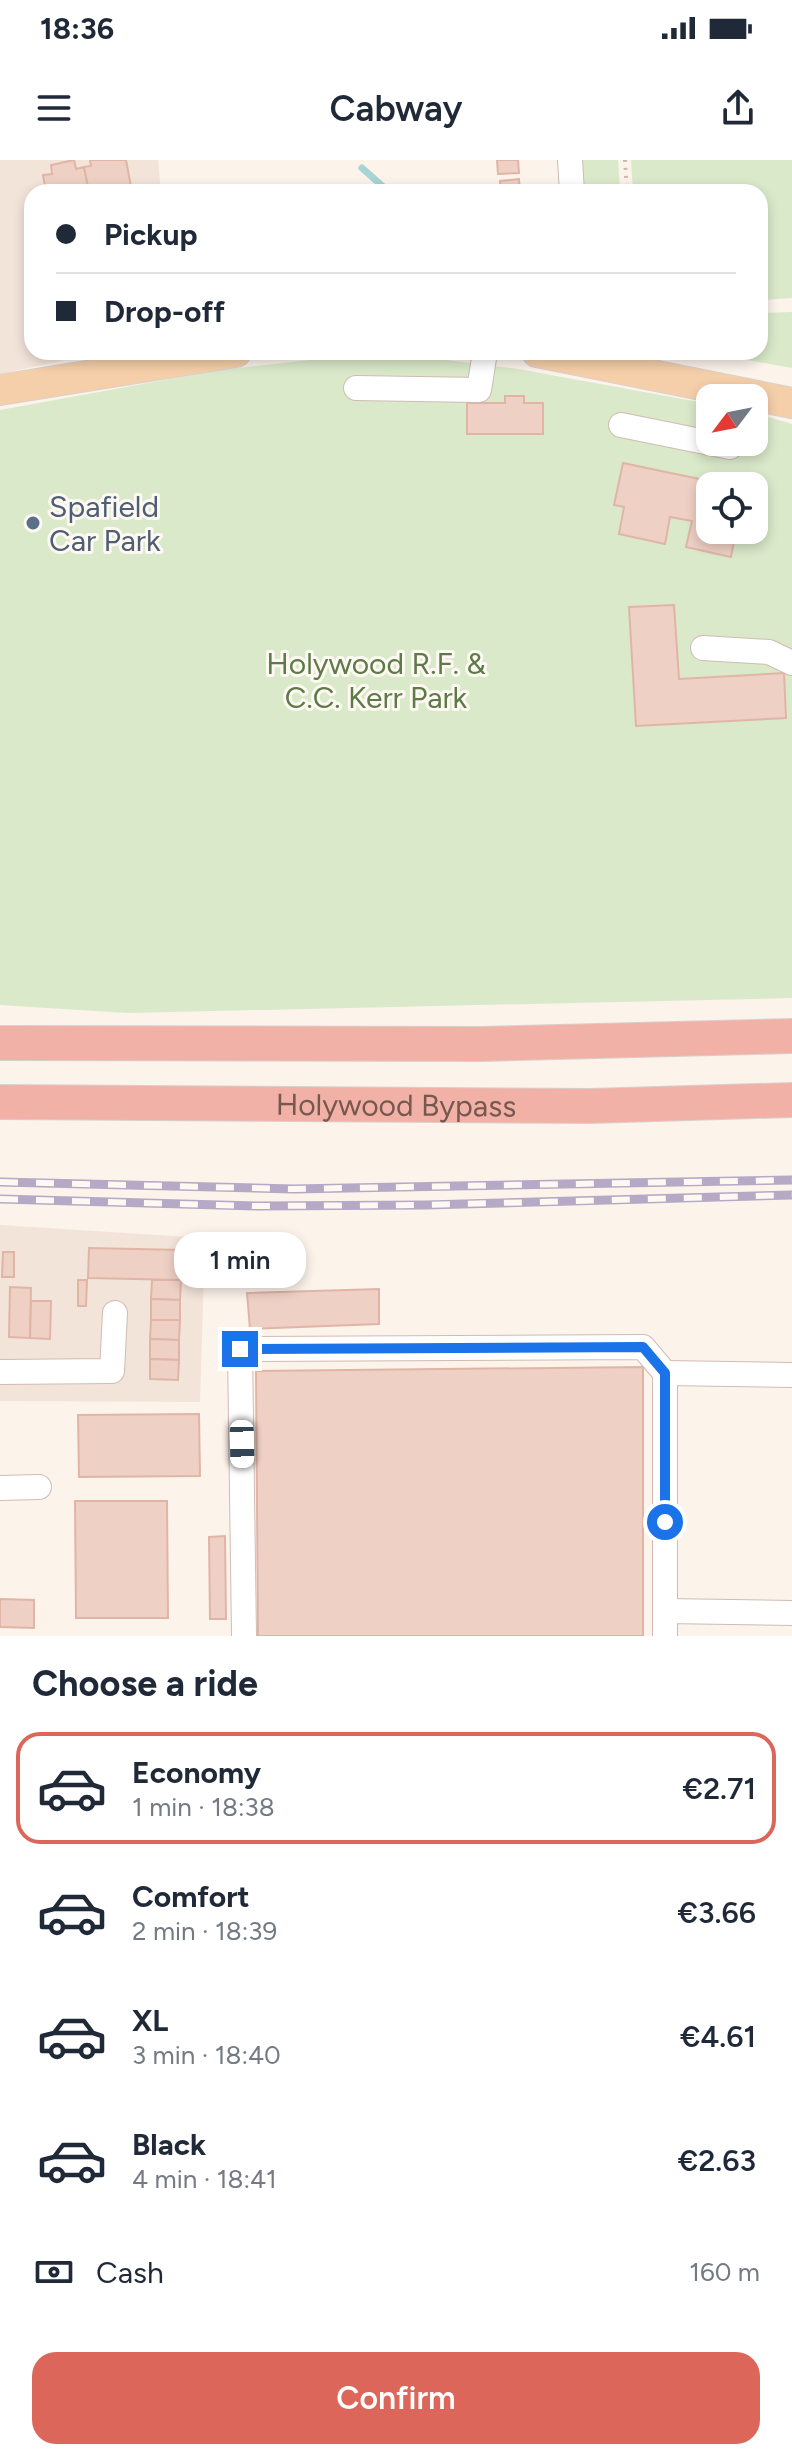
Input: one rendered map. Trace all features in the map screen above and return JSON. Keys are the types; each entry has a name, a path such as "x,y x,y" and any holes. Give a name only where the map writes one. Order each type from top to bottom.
{"highway":[{"name":"Holywood Bypass","path":"0,1043 482,1044 792,1036"},
{"name":"Holywood Bypass","path":"0,1102 590,1106 792,1100"}],"main road":[{"path":"0,390 186,360"},
{"path":"600,360 699,384"},
{"path":"768,399 792,403"}],"street":[{"path":"570,160 572,184"},
{"path":"356,388 479,390 484,360"},
{"path":"621,425 696,440"},
{"path":"703,648 769,652 792,663"},
{"path":"0,1372 112,1371 115,1313"},
{"path":"244,1636 240,1349 643,1347 665,1373 665,1636"},
{"path":"665,1373 792,1375"},
{"path":"0,1488 39,1487"},
{"path":"665,1611 792,1613"}],"path":[{"path":"625,160 626,184"}],"shaded area":[{"path":"0,160 158,160 160,184 24,184 24,360 66,360 0,374"},
{"path":"0,1225 205,1238 200,1402 0,1401"}],"green space":[{"path":"581,160 618,160 620,184 582,184"},
{"path":"631,160 792,160 792,298 768,300 768,184 632,184"},
{"path":"792,312 792,368 748,360 768,360 768,313"},
{"name":"Holywood R.F. & C.C. Kerr Park","path":"310,360 446,360 518,369 696,401 696,456 768,456 768,417 792,424 792,998 127,1013 0,1005 0,410 219,370"}],"building":[{"path":"74,160 76,169 84,167 87,184 45,184 43,175 52,174 51,165"},
{"path":"90,160 126,160 130,184 87,184 84,167 91,166"},
{"path":"497,160 518,160 519,173 498,174"},
{"path":"519,179 519,184 500,184 500,181"},
{"path":"505,396 524,396 524,403 543,403 543,434 467,434 467,403 505,403"},
{"path":"623,463 696,478 696,544 733,544 731,557 686,547 692,521 670,517 665,544 619,534 624,507 614,505"},
{"path":"674,605 679,679 784,673 786,718 636,726 629,607"},
{"path":"89,1248 182,1250 181,1280 88,1278"},
{"path":"3,1252 14,1252 14,1277 2,1277"},
{"path":"78,1280 87,1280 86,1306 78,1306"},
{"path":"152,1280 181,1280 180,1300 151,1299"},
{"path":"10,1287 31,1288 30,1338 9,1337"},
{"path":"379,1289 379,1324 250,1329 247,1293"},
{"path":"151,1299 180,1300 180,1320 151,1320"},
{"path":"31,1301 51,1301 50,1339 30,1338"},
{"path":"151,1320 180,1320 179,1340 150,1339"},
{"path":"150,1339 179,1340 179,1360 150,1359"},
{"path":"150,1359 179,1360 178,1380 150,1379"},
{"path":"643,1367 643,1636 258,1636 256,1371"},
{"path":"199,1414 200,1476 79,1477 78,1415"},
{"path":"75,1501 167,1501 168,1618 76,1618"},
{"path":"225,1536 226,1619 210,1619 209,1537"},
{"path":"0,1599 34,1600 34,1628 0,1627"}],"waterway":[{"path":"362,168 380,184"}],"railway":[{"path":"0,1182 293,1189 792,1180"},
{"path":"0,1199 256,1206 426,1205 792,1195"}],"place":[{"name":"Spafield Car Park","path":"33,523"}],"route":[{"path":"240,1349 643,1347 665,1373 665,1522"}]}
